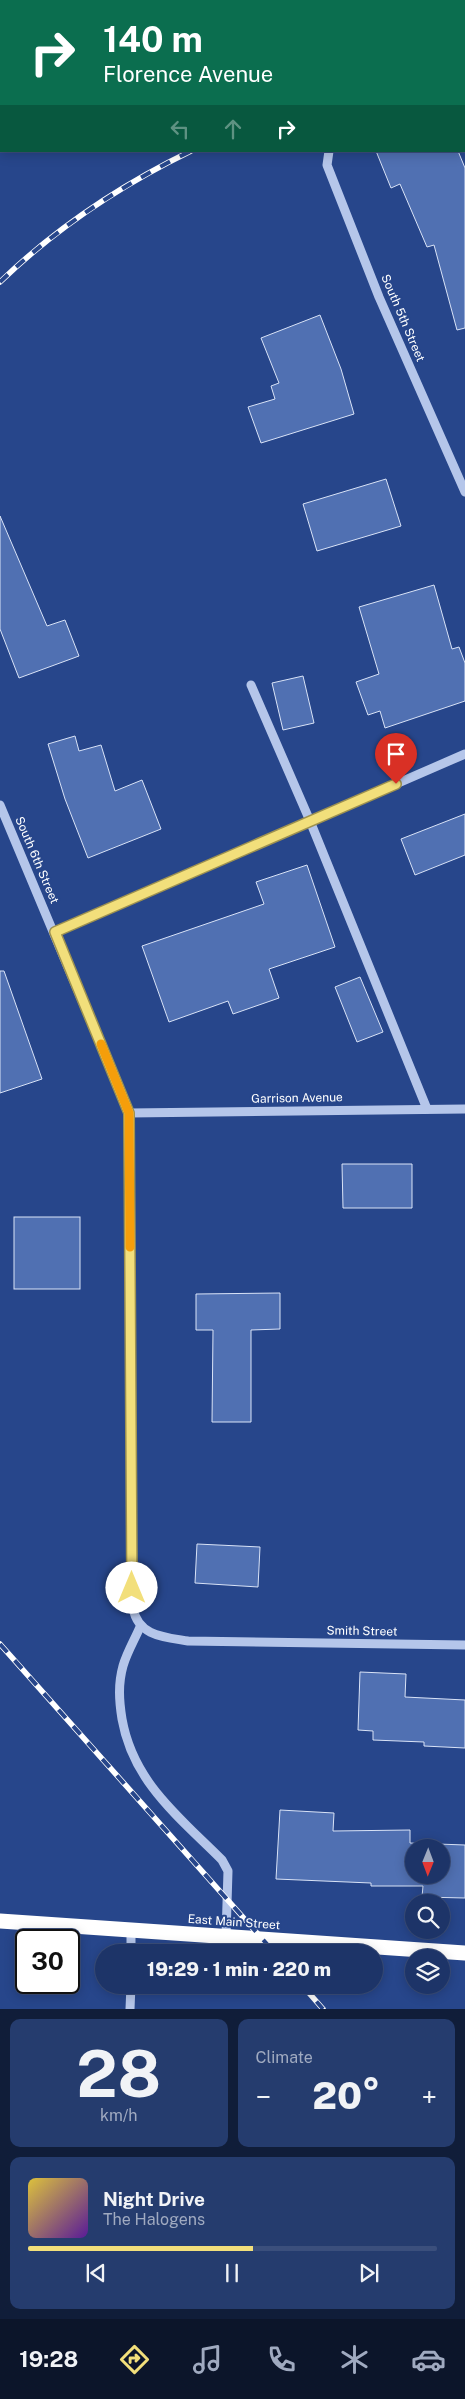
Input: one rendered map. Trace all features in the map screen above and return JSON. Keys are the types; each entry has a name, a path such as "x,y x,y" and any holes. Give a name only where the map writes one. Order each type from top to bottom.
{"highway":[{"name":"East Main Street","path":"0,1921 465,1953"}],"street":[{"name":"South 5th Street","path":"329,152 328,165 380,297 465,492"},
{"path":"251,685 310,821 427,1109"},
{"path":"55,932 465,754"},
{"name":"South 6th Street","path":"0,805 55,932 129,1113 133,1608 134,1618 140,1627"},
{"name":"Garrison Avenue","path":"129,1113 465,1109"},
{"path":"140,1627 123,1666 118,1695 124,1731 135,1763 160,1798 222,1860 228,1871 226,1936"},
{"name":"Smith Street","path":"140,1627 162,1637 188,1641 465,1645"},
{"path":"131,1929 131,1944"},
{"path":"130,2009 131,1994"}],"building":[{"path":"376,152 458,152 465,168 465,328 457,330 434,245 427,247 400,184 391,188"},
{"path":"320,315 341,369 354,414 261,443 248,407 275,399 271,386 279,383 261,338"},
{"path":"386,479 401,526 317,551 303,504"},
{"path":"0,516 47,626 65,620 79,656 19,678 0,629"},
{"path":"434,585 452,649 459,647 465,663 465,701 385,728 380,711 368,715 356,682 379,674 359,607"},
{"path":"303,676 314,723 283,730 272,683"},
{"path":"75,736 79,751 101,745 115,791 142,780 161,829 88,858 65,799 48,744"},
{"path":"465,814 465,855 415,875 401,839"},
{"path":"307,865 335,947 269,969 279,998 233,1014 228,1001 169,1022 142,946 264,904 256,882"},
{"path":"0,971 4,971 42,1079 0,1093"},
{"path":"360,977 383,1032 357,1042 335,987"},
{"path":"342,1164 412,1164 412,1208 343,1208"},
{"path":"14,1217 80,1217 80,1289 14,1289"},
{"path":"280,1293 280,1329 251,1330 251,1422 212,1422 213,1330 196,1330 196,1294"},
{"path":"197,1544 260,1547 258,1587 195,1583"},
{"path":"360,1672 406,1674 405,1697 465,1700 465,1748 424,1746 424,1742 373,1740 373,1731 358,1730"},
{"path":"280,1810 334,1813 333,1831 410,1830 410,1839 405,1839 405,1884 450,1884 450,1844 465,1845 465,1898 450,1898 450,1894 422,1894 423,1886 371,1886 371,1883 276,1879"}],"railway":[{"path":"0,282 43,244 91,209 140,178 189,152"},
{"path":"0,1644 267,1944"},
{"path":"310,1994 323,2009"}],"slow traffic":[{"path":"101,1044 129,1113 130,1247"}],"route":[{"path":"132,1588 129,1113 55,932 396,784"}]}
